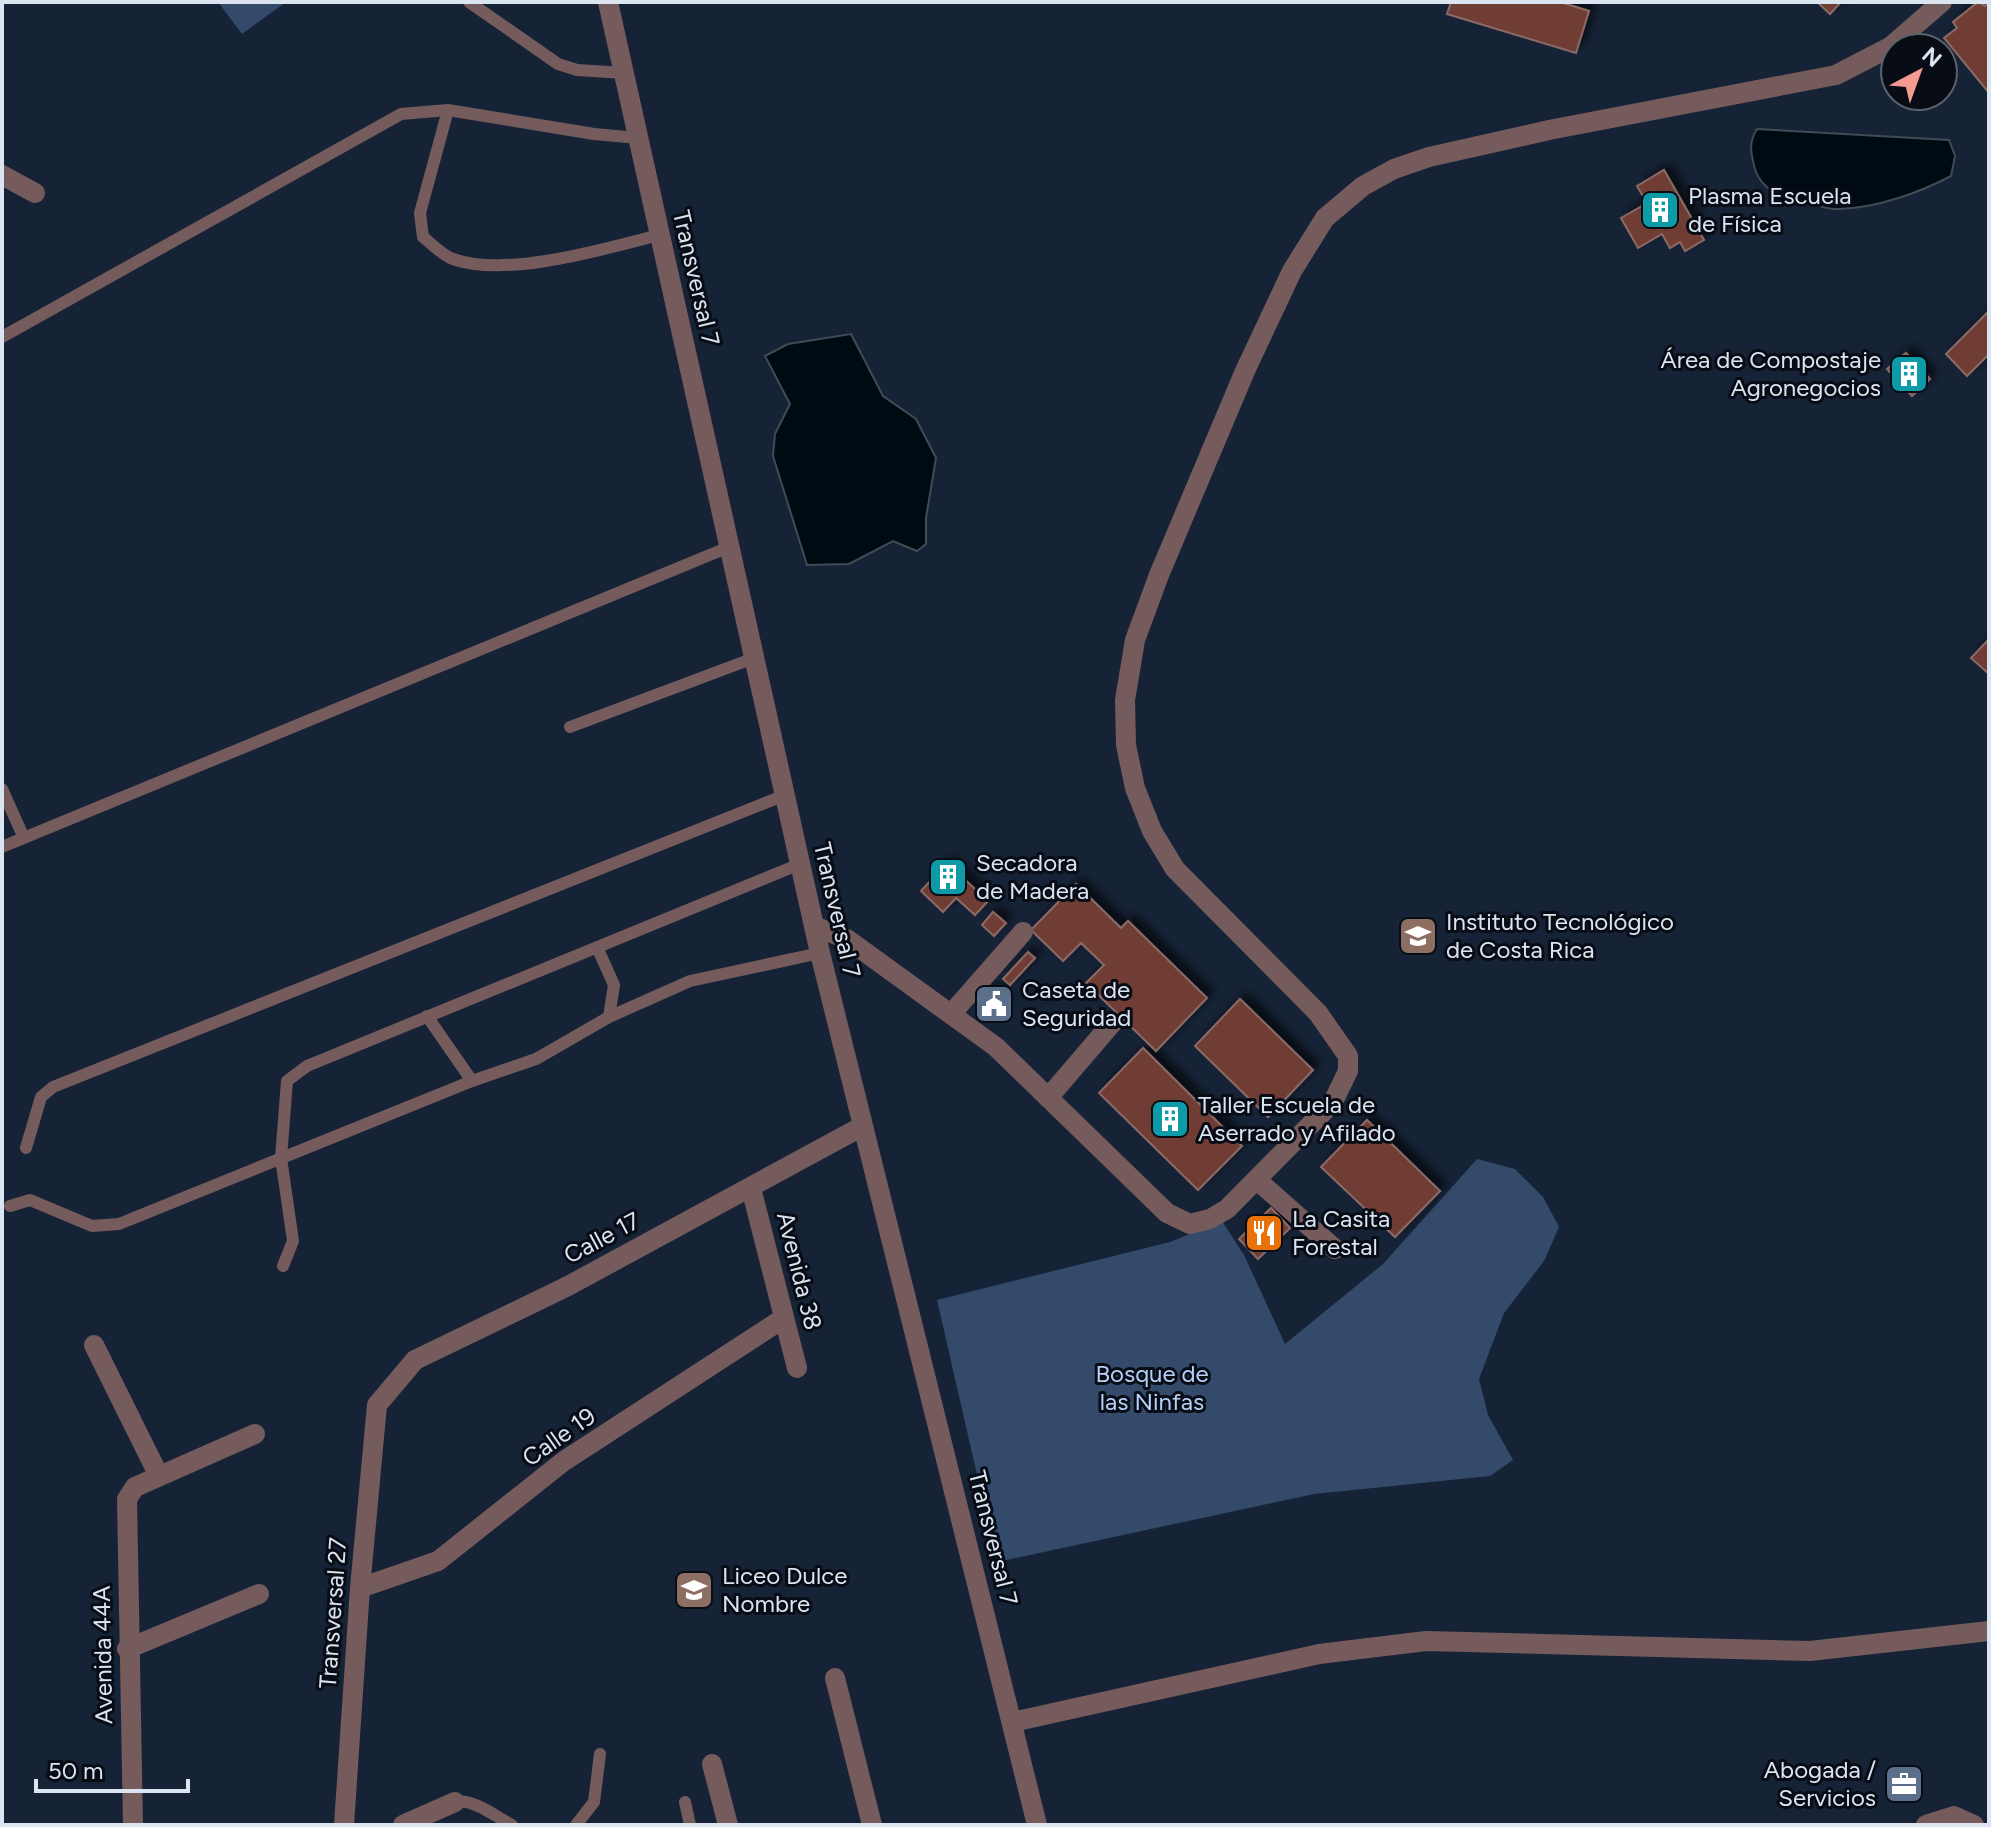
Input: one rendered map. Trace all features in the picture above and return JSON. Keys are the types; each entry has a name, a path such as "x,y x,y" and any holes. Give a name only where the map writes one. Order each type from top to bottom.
{"street":[{"name":"Transversal 7","path":"608,2 820,953 1037,1825"},
{"path":"814,926 847,939 996,1047 1150,1198 1178,1220 1190,1224 1210,1219 1227,1209 1333,1102 1348,1071 1348,1056 1318,1013 1175,869 1152,831 1135,788 1126,745 1125,700 1135,640 1159,575 1245,371 1292,271 1325,218 1363,186 1394,169 1429,157 1549,130 1836,75 1890,47 1942,2"},
{"path":"2,175 35,193"},
{"path":"952,1013 1023,932"},
{"path":"1048,1098 1113,1022"},
{"name":"Calle 17","path":"377,1405 415,1360 568,1286 861,1127"},
{"path":"1257,1180 1335,1249"},
{"name":"Avenida 38","path":"751,1188 797,1368"},
{"name":"Calle 19","path":"360,1588 438,1561 564,1461 784,1318"},
{"path":"94,1345 159,1476 255,1434"},
{"name":"Transversal 27","path":"344,1825 360,1588 377,1405"},
{"name":"Avenida 44A","path":"133,1825 127,1649 127,1499 135,1487 159,1476"},
{"path":"127,1649 259,1594"},
{"path":"1013,1722 1319,1654 1426,1641 1810,1651 1989,1631"},
{"path":"835,1678 872,1825"},
{"path":"712,1764 728,1825"},
{"path":"403,1825 455,1802"},
{"path":"1926,1825 1954,1816 1974,1825"}],"lane":[{"path":"469,2 558,64 577,70 624,73"},
{"path":"2,337 401,114 448,110 594,134 638,138"},
{"path":"448,110 420,213 423,237 449,258 479,266 572,257 659,235"},
{"path":"2,847 729,547"},
{"path":"570,727 754,658"},
{"path":"2,789 24,838"},
{"path":"26,1148 41,1097 53,1087 785,795"},
{"path":"283,1266 293,1241 281,1158 287,1081 307,1066 800,864"},
{"path":"597,947 614,985 609,1017"},
{"path":"10,1206 30,1200 92,1226 119,1224 472,1081 536,1059 609,1017 690,981 820,953"},
{"path":"427,1016 472,1081"},
{"path":"576,1825 594,1802 600,1754"},
{"path":"455,1802 477,1806 512,1825"},
{"path":"685,1802 690,1825"}],"green space":[{"path":"218,2 286,2 242,34"},
{"name":"Bosque de las Ninfas","path":"1477,1159 1515,1169 1543,1197 1559,1227 1544,1261 1504,1313 1479,1379 1488,1415 1513,1460 1490,1476 1314,1494 997,1562 937,1300 1170,1242 1222,1221 1244,1255 1285,1344 1383,1264"}],"shaded area":[{"path":"1757,129 1949,140 1955,156 1951,176 1925,188 1868,206 1829,208 1784,197 1762,181 1755,169 1751,144"},
{"path":"851,334 883,396 916,419 936,458 926,518 926,544 917,551 893,541 849,564 807,565 773,456 775,434 790,404 765,356 788,344"}],"building":[{"path":"1451,2 1560,2 1589,11 1576,53 1447,14"},
{"path":"1817,2 1841,2 1830,14"},
{"path":"1978,2 1985,6 1989,2 1989,93 1959,56 1959,32 1952,32 1957,28 1953,22"},
{"name":"Plasma Escuela de Física","path":"1664,170 1704,240 1685,251 1680,242 1670,248 1662,234 1638,248 1621,218 1647,203 1637,186"},
{"path":"1989,311 1989,354 1967,376 1946,354"},
{"name":"Área de Compostaje Agronegocios","path":"1906,353 1930,379 1912,396 1887,369"},
{"path":"1989,639 1989,674 1971,658"},
{"name":"Secadora de Madera","path":"947,863 988,901 975,915 956,898 943,912 921,891"},
{"path":"1076,884 1121,928 1128,921 1207,998 1156,1051 1086,983 1104,965 1081,943 1063,961 1031,930"},
{"path":"993,912 1006,923 994,936 982,925"},
{"path":"1028,952 1035,958 1010,985 1003,979"},
{"name":"Caseta de Seguridad","path":"993,989 1008,1003 994,1018 980,1005"},
{"path":"1240,999 1313,1070 1268,1117 1195,1046"},
{"name":"Taller Escuela de Aserrado y Afilado","path":"1143,1048 1242,1146 1198,1190 1099,1093"},
{"path":"1367,1120 1440,1191 1395,1237 1321,1167"},
{"name":"La Casita Forestal","path":"1271,1208 1290,1228 1258,1259 1239,1239"}],"place":[{"name":"Plasma Escuela de Física","path":"1660,210"},
{"name":"Área de Compostaje Agronegocios","path":"1909,374"},
{"name":"Secadora de Madera","path":"948,877"},
{"name":"Instituto Tecnológico de Costa Rica","path":"1418,936"},
{"name":"Caseta de Seguridad","path":"994,1004"},
{"name":"Taller Escuela de Aserrado y Afilado","path":"1170,1119"},
{"name":"La Casita Forestal","path":"1264,1233"},
{"name":"Liceo Dulce Nombre","path":"694,1590"},
{"name":"Abogada / Servicios","path":"1904,1784"}]}
